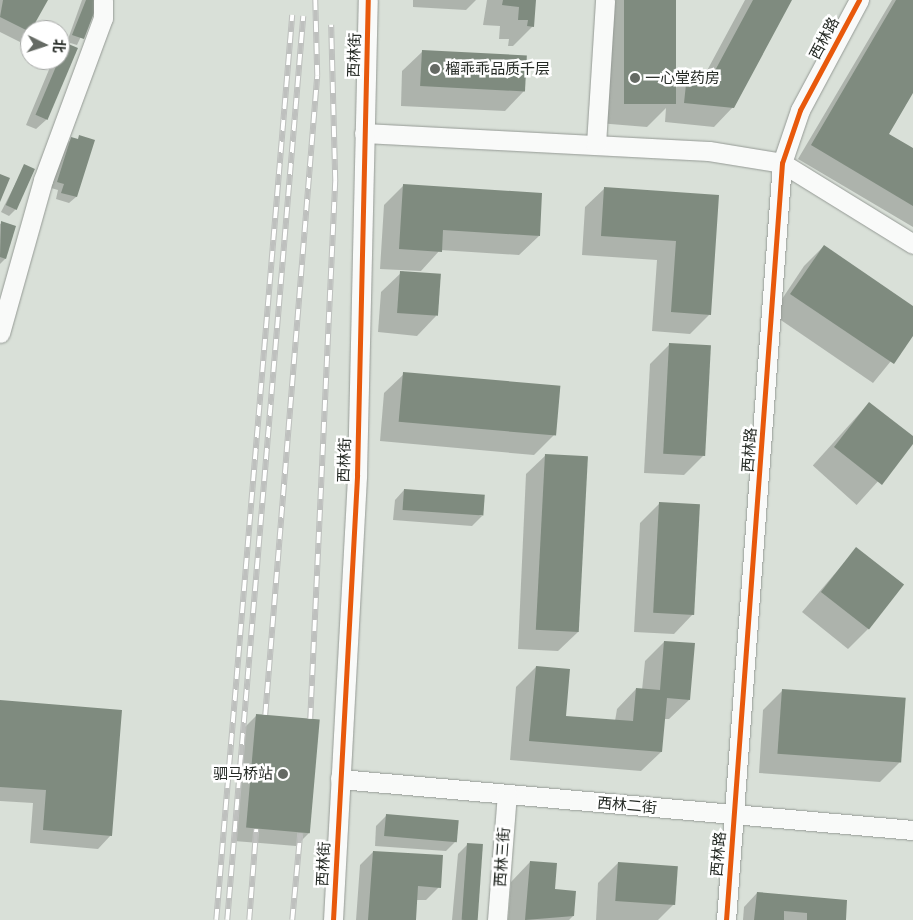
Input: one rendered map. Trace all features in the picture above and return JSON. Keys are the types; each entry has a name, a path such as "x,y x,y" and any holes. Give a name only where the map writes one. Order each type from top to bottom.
{"street":[{"path":"0,333 43,180 103,18 103,0"},
{"name":"西林街","path":"333,920 357,475 368,0"},
{"path":"596,144 605,0"},
{"name":"西林路","path":"726,920 782,163 800,110 859,0"},
{"path":"364,133 709,151 782,163 913,244"},
{"name":"西林二街","path":"340,780 913,830"},
{"name":"西林三街","path":"497,920 507,794"}],"building":[{"path":"3,0 48,0 37,20 20,20 20,27 0,17"},
{"path":"86,0 99,0 84,39 72,35"},
{"path":"503,0 536,0 534,27 527,26 528,20 518,20 519,7 502,5"},
{"path":"624,0 676,0 676,104 624,104"},
{"path":"753,0 792,0 734,108 684,103 687,75 711,78"},
{"path":"896,0 913,0 913,93 889,134 913,148 913,206 811,145"},
{"path":"70,45 78,48 70,67"},
{"path":"422,50 527,55 525,91 420,86"},
{"path":"55,70 69,70 47,120 36,115"},
{"path":"79,135 95,140 77,197 61,193 64,184 57,182 71,137 78,139"},
{"path":"24,164 35,169 17,210 6,205"},
{"path":"0,174 10,178 0,202"},
{"path":"403,184 542,193 540,236 443,230 442,252 399,249"},
{"path":"604,187 719,195 711,315 671,312 676,241 601,236"},
{"path":"1,221 16,226 6,259 0,257"},
{"path":"824,245 913,306 913,336 894,364 790,294"},
{"path":"400,271 441,274 438,316 397,313"},
{"path":"669,343 711,345 705,456 663,454"},
{"path":"403,372 560,386 556,436 399,422"},
{"path":"869,402 913,436 913,444 882,485 834,447"},
{"path":"545,454 588,456 579,632 536,630"},
{"path":"404,489 485,495 483,516 403,510"},
{"path":"659,502 700,504 694,615 653,613"},
{"path":"856,547 904,585 869,629 821,592"},
{"path":"664,641 695,643 690,700 667,698 662,752 529,741 536,666 570,669 566,716 633,721 636,688 660,690"},
{"path":"782,689 906,698 901,762 777,754"},
{"path":"0,700 122,710 112,836 43,830 46,790 0,787"},
{"name":"驷马桥站","path":"256,714 320,720 310,833 246,828"},
{"path":"386,814 459,820 457,842 384,836"},
{"path":"467,843 483,844 478,920 462,920"},
{"path":"373,851 443,855 441,888 418,886 416,920 368,920"},
{"path":"530,861 557,863 555,889 576,891 574,916 525,920"},
{"path":"618,862 678,866 675,905 615,901"},
{"path":"757,892 847,900 846,920 807,920 807,913 784,911 784,920 754,920"}],"railway":[{"path":"265,715 317,76 315,0"},
{"path":"216,920 292,15"},
{"path":"227,920 303,16"},
{"path":"310,719 335,181 331,25"},
{"path":"249,920 256,829"},
{"path":"292,920 300,833"}],"cycle path":[{"path":"333,920 357,475 368,0"},
{"path":"726,920 782,163 800,110 859,0"}],"place":[{"name":"榴乖乖品质千层","path":"435,69"},
{"name":"一心堂药房","path":"635,78"},
{"name":"驷马桥站","path":"283,774"}]}
